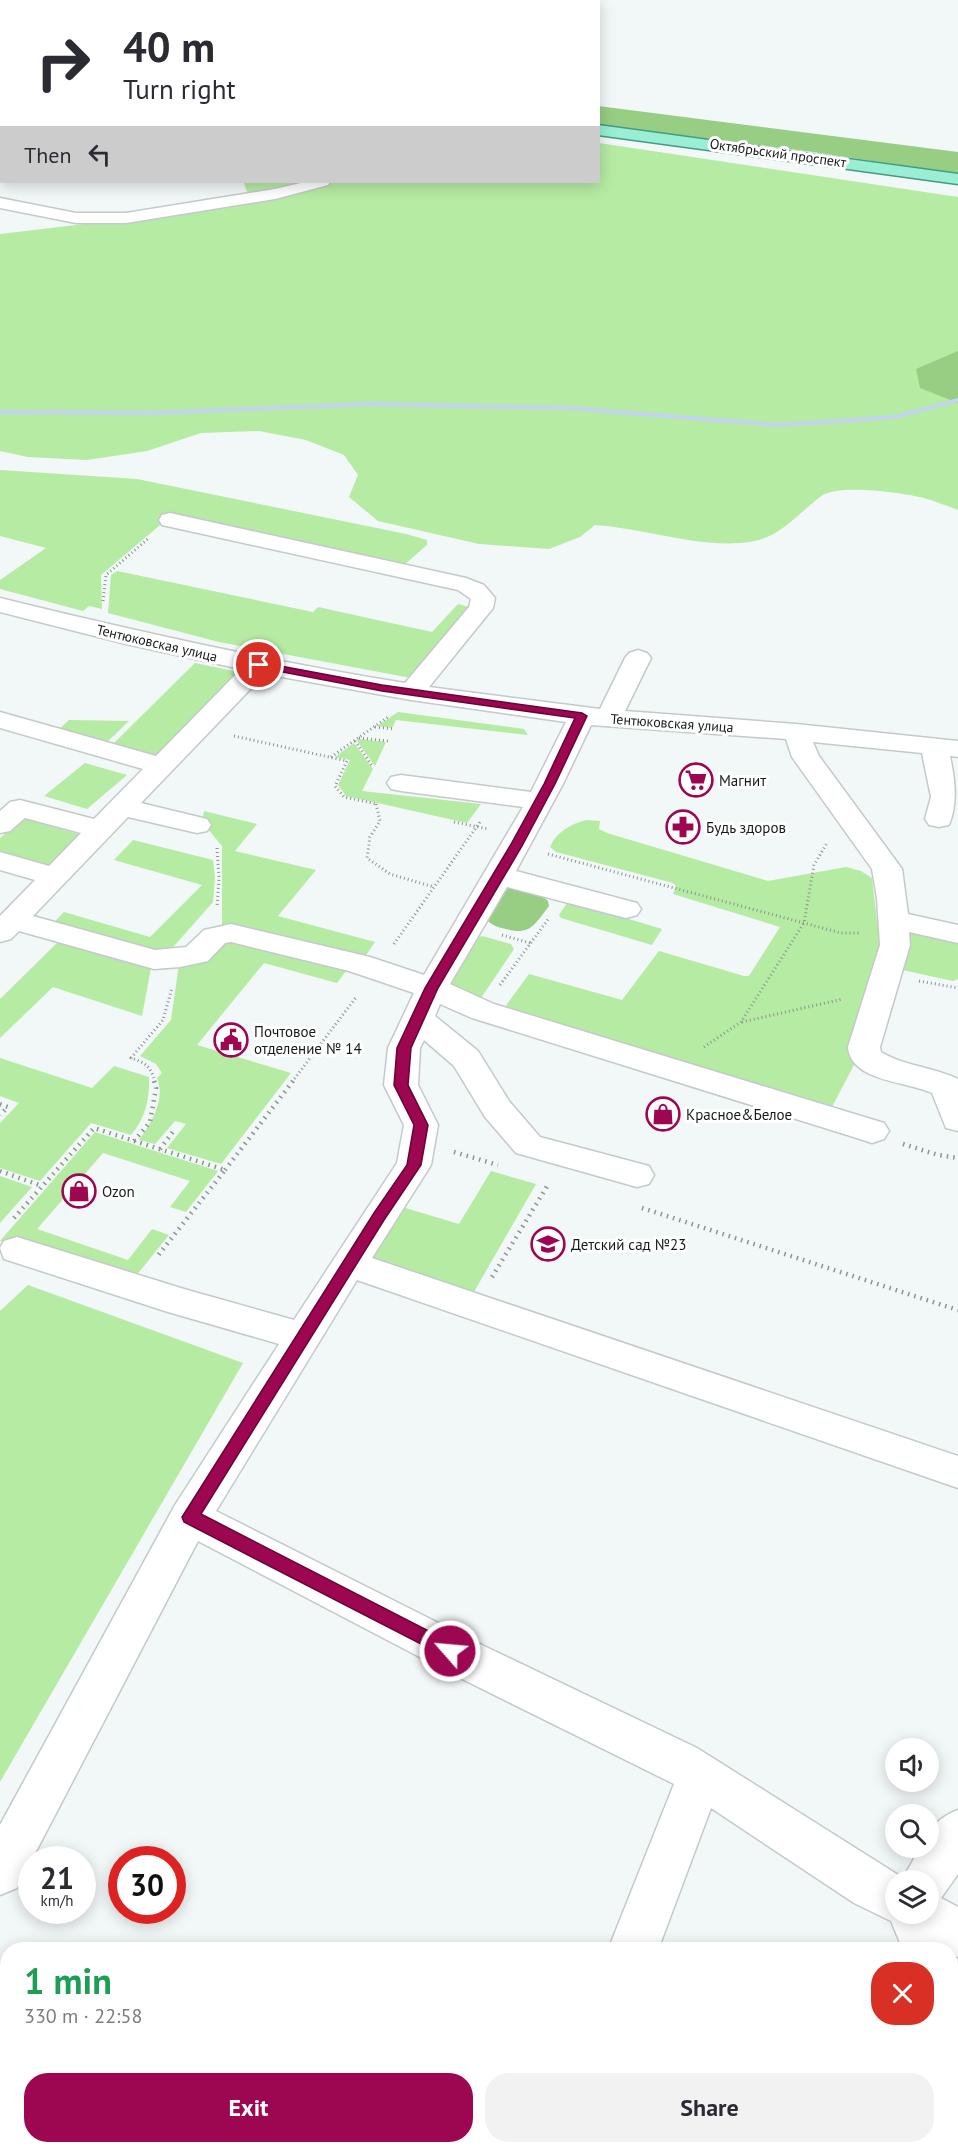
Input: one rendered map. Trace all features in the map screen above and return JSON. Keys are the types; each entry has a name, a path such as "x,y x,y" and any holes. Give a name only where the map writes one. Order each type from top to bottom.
{"main road":[{"name":"Октябрьский проспект","path":"600,130 958,179"}],"street":[{"path":"0,203 75,218 126,218 275,194 318,183"},
{"path":"170,520 466,585 476,590 483,598 481,608 411,692"},
{"name":"Тентюковская улица","path":"0,605 126,637 259,665 411,692 595,717 796,732 946,748"},
{"path":"0,1872 190,1517 414,1165 421,1125 401,1085 404,1048 432,988 499,876 540,801 595,717 638,658"},
{"path":"7,927 259,665"},
{"path":"0,720 168,761"},
{"path":"796,732 806,757 887,869 895,945 864,1047 865,1057 878,1066 933,1078 947,1087 958,1120"},
{"path":"939,819 945,797 946,748"},
{"path":"402,783 540,801"},
{"path":"123,807 196,825"},
{"path":"7,811 101,830"},
{"path":"0,861 56,877"},
{"path":"499,876 626,909"},
{"path":"894,925 958,934"},
{"path":"7,927 154,960 197,954 215,936 231,933 376,969 432,988 483,1011 872,1131"},
{"path":"418,1018 466,1059 497,1109 528,1145 634,1190"},
{"path":"12,1238 133,1287 303,1337"},
{"path":"350,1264 958,1472"},
{"path":"190,1517 470,1661 681,1763 885,1894"},
{"path":"636,1942 700,1776"},
{"path":"933,1870 958,1832"},
{"path":"939,1923 958,1933"},
{"path":"916,1924 924,1942"}],"path":[{"path":"102,607 106,575 170,520"},
{"path":"331,757 390,716"},
{"path":"375,727 394,729"},
{"path":"168,761 204,763 233,735 347,761 335,786 344,797 387,807"},
{"path":"359,738 388,741"},
{"path":"355,741 375,770"},
{"path":"133,1287 225,1170 376,969 498,795"},
{"path":"376,804 380,821 370,837 367,858 390,874 434,887"},
{"path":"741,1023 804,923 814,865 846,811"},
{"path":"443,819 477,826 518,841 841,933 894,925"},
{"path":"196,825 216,846 219,878 215,936"},
{"path":"483,1011 530,943"},
{"path":"134,1141 150,1122 156,1088 151,1068 144,1062 131,1058 163,1020 172,986 174,958"},
{"path":"670,1068 741,1023 881,990"},
{"path":"0,1104 8,1107 0,1115"},
{"path":"12,1238 42,1186 94,1128 225,1170"},
{"path":"160,1149 176,1129"},
{"path":"872,1131 938,1155 958,1158"},
{"path":"418,1143 507,1167"},
{"path":"0,1171 42,1186"},
{"path":"475,1306 551,1179 540,1176"},
{"path":"634,1190 958,1310"}],"green space":[{"path":"600,106 958,152 958,174 813,152 600,125"},
{"path":"600,143 958,197 958,510 924,498 901,494 870,490 841,491 820,497 779,531 760,540 712,543 595,525 580,537 549,549 479,544 378,521 349,497 358,475 344,455 306,440 259,431 201,433 147,451 87,460 28,457 0,451 0,234 118,220 249,198 244,183 600,183"},
{"path":"958,351 958,403 920,388 916,369"},
{"path":"0,470 137,479 406,534 427,540 427,545 404,565 172,515 101,575 102,609 89,606 83,611 0,589 0,580 46,548 0,536"},
{"path":"117,571 313,612 318,607 432,632 458,604 473,608 411,678 219,642 108,613 111,575"},
{"path":"195,663 243,673 161,757 112,745"},
{"path":"398,712 524,729 528,735 396,720 392,728 377,726"},
{"path":"69,720 129,721 105,744 57,731"},
{"path":"359,739 386,742 375,766 357,741"},
{"path":"354,743 373,769 362,791 481,804 467,823 346,796 338,785 350,760 335,757"},
{"path":"85,763 127,775 87,809 44,796"},
{"path":"204,811 257,824 235,851 316,870 278,916 375,942 362,961 222,928 222,846 202,822"},
{"path":"23,818 81,835 47,866 0,852 0,838"},
{"path":"586,820 600,821 599,829 607,833 768,881 846,867 861,871 872,878 880,947 853,1043 855,1063 833,1105 824,1110 505,1011 507,1004 529,974 622,1000 659,951 749,976 780,927 673,894 676,886 673,883 556,852 550,847 565,829"},
{"path":"133,840 213,860 215,877 213,902 167,954 52,924 64,912 150,937 202,885 114,860"},
{"path":"508,888 542,896 548,901 549,906 536,923 526,930 514,931 500,927 485,918"},
{"path":"572,902 662,929 652,945 561,918 559,915 567,903"},
{"path":"913,931 958,940 958,979 953,981 902,970 908,938"},
{"path":"482,936 511,944 514,949 481,998 471,998 446,984 476,938"},
{"path":"229,939 350,966 337,983 264,963 197,1045 291,1073 221,1164 167,1148 186,1124 175,1121 155,1144 139,1140 156,1111 160,1095 157,1078 162,1073 156,1064 140,1056 171,1020 179,964"},
{"path":"58,942 151,968 142,1016 53,987 0,1038 0,999"},
{"path":"0,1058 92,1088 114,1066 149,1077 149,1093 143,1115 131,1135 91,1123 40,1181 0,1168 0,1123 19,1103 0,1096"},
{"path":"95,1132 218,1171 186,1212 170,1207 190,1181 103,1153 37,1229 128,1260 152,1229 169,1235 131,1282 0,1241"},
{"path":"491,1171 536,1184 471,1297 366,1264 402,1207 459,1224"},
{"path":"0,1176 32,1187 0,1223"},
{"path":"28,1285 243,1363 0,1782 0,1311"}],"waterway":[{"path":"0,412 149,413 370,404 568,408 779,425 895,417 958,400"}],"place":[{"name":"Магнит","path":"696,780"},
{"name":"Будь здоров","path":"683,827"},
{"name":"Почтовое отделение № 14","path":"231,1040"},
{"name":"Красное&Белое","path":"663,1114"},
{"name":"Ozon","path":"79,1191"},
{"name":"Детский сад №23","path":"548,1244"}],"route":[{"path":"259,665 382,688 582,716 516,846 432,988 404,1048 401,1085 421,1125 414,1165 379,1216 190,1517 450,1651"}]}
